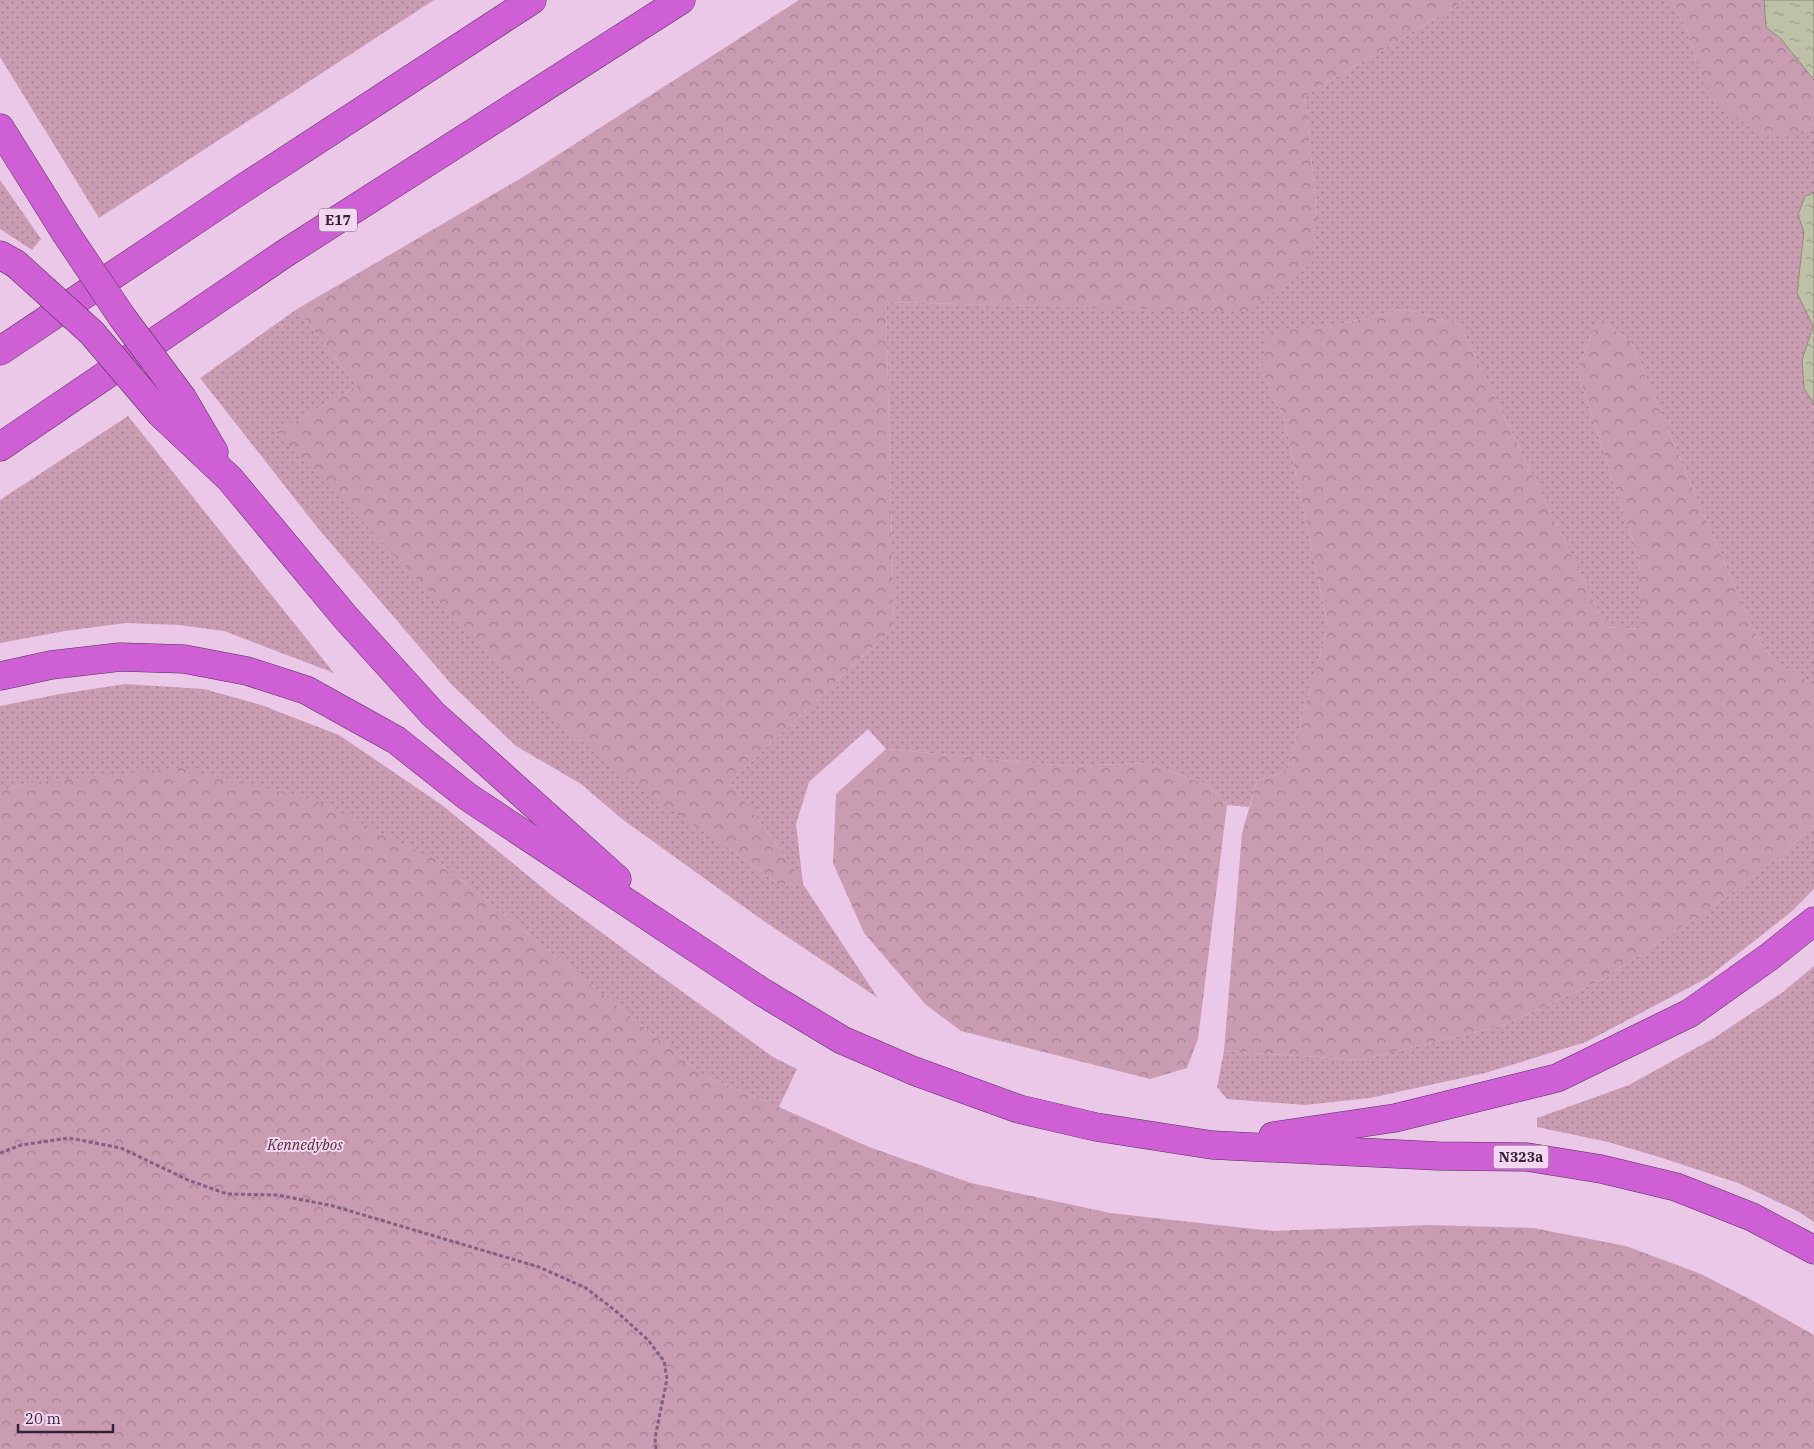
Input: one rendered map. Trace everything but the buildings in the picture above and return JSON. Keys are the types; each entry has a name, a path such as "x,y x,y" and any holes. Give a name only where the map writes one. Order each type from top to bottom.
{"highway":[{"path":"0,352 256,180 532,0"},
{"name":"E17","path":"0,447 284,254 681,0"},
{"path":"0,128 65,232 122,317 183,399 230,479"},
{"path":"8,260 92,333 160,414 230,479 346,618 433,714 687,942"},
{"path":"0,676 51,664 120,657 184,659 247,671 306,690 396,740 468,797 762,992 842,1040 914,1072 1018,1109 1096,1127 1212,1145 1395,1118 1557,1078 1690,1014 1769,957 1814,921"},
{"name":"N323a","path":"1212,1145 1438,1156 1527,1157 1601,1169 1676,1187 1752,1218 1814,1250"}],"path":[{"path":"0,1154 21,1145 69,1138 121,1148 188,1180 227,1194 277,1195 333,1206 539,1267 586,1288 617,1312 648,1340 664,1361 667,1379 655,1438 656,1449"}],"green space":[{"path":"0,0 434,0 99,218 0,57"},
{"path":"799,0 1466,0 1305,96 1317,216 1310,263 1249,312 886,302 894,627 730,782 785,856 803,884 778,884 723,844 660,803 547,714 276,432 357,386 297,309 528,174"},
{"path":"1466,0 1671,0 1688,32 1702,81 1804,132 1814,123 1814,193 1805,196 1798,215 1804,232 1797,293 1813,326 1802,360 1804,388 1814,405 1814,685 1774,661 1754,631 1631,341 1598,320 1577,370 1638,557 1642,629 1606,627 1460,325 1406,309 1344,323 1261,370 1284,418 1328,626 1287,770 1257,781 1249,807 1227,805 1210,786 1150,763 1067,766 886,749 868,729 809,782 796,824 803,884 878,998 758,917 622,819 581,784 516,746 451,684 317,527 200,378 297,309 357,386 276,432 723,844 778,884 802,884 785,856 730,782 894,627 886,302 1159,309 1317,216 1305,96"},
{"path":"1671,0 1764,0 1766,27 1781,39 1814,80 1814,123 1804,132 1763,137 1726,109 1702,81 1688,32"},
{"path":"0,180 41,239 32,250 0,229"},
{"path":"1406,309 1460,325 1606,627 1641,629 1638,557 1577,370 1598,320 1631,341 1754,631 1774,661 1814,685 1814,825 1786,851 1718,903 1603,979 1504,1025 1360,1060 1224,1051 1242,833 1257,781 1287,770 1328,626 1284,418 1261,370 1268,332 1344,323"},
{"path":"128,416 334,673 224,631 179,625 126,623 65,631 0,643 0,500"},
{"path":"125,684 204,689 261,705 339,735 442,805 555,898 655,972 773,1057 797,1069 779,1107 703,1075 438,861 27,783 0,791 0,706"},
{"path":"886,749 1067,766 1150,763 1210,786 1227,805 1198,1039 1187,1068 1150,1079 961,1031 926,1005 864,933 833,863 836,794"},
{"name":"Kennedybos","path":"180,768 312,799 438,861 703,1075 869,1147 971,1183 1110,1213 1272,1231 1428,1225 1533,1228 1626,1246 1701,1274 1814,1335 1814,1449 0,1449 0,791 27,783"},
{"path":"1814,825 1814,889 1791,912 1707,978 1586,1042 1485,1073 1370,1098 1305,1105 1227,1099 1217,1087 1224,1051 1360,1060 1504,1025 1603,979 1718,903 1786,851"},
{"path":"1814,966 1814,1222 1799,1212 1738,1183 1608,1142 1537,1127 1537,1118 1629,1085 1714,1038 1783,992"}],"water":[{"path":"1764,0 1814,0 1814,80 1781,39 1766,27"},
{"path":"1814,193 1814,405 1804,388 1802,360 1813,326 1797,293 1804,232 1798,215 1805,196"}]}
